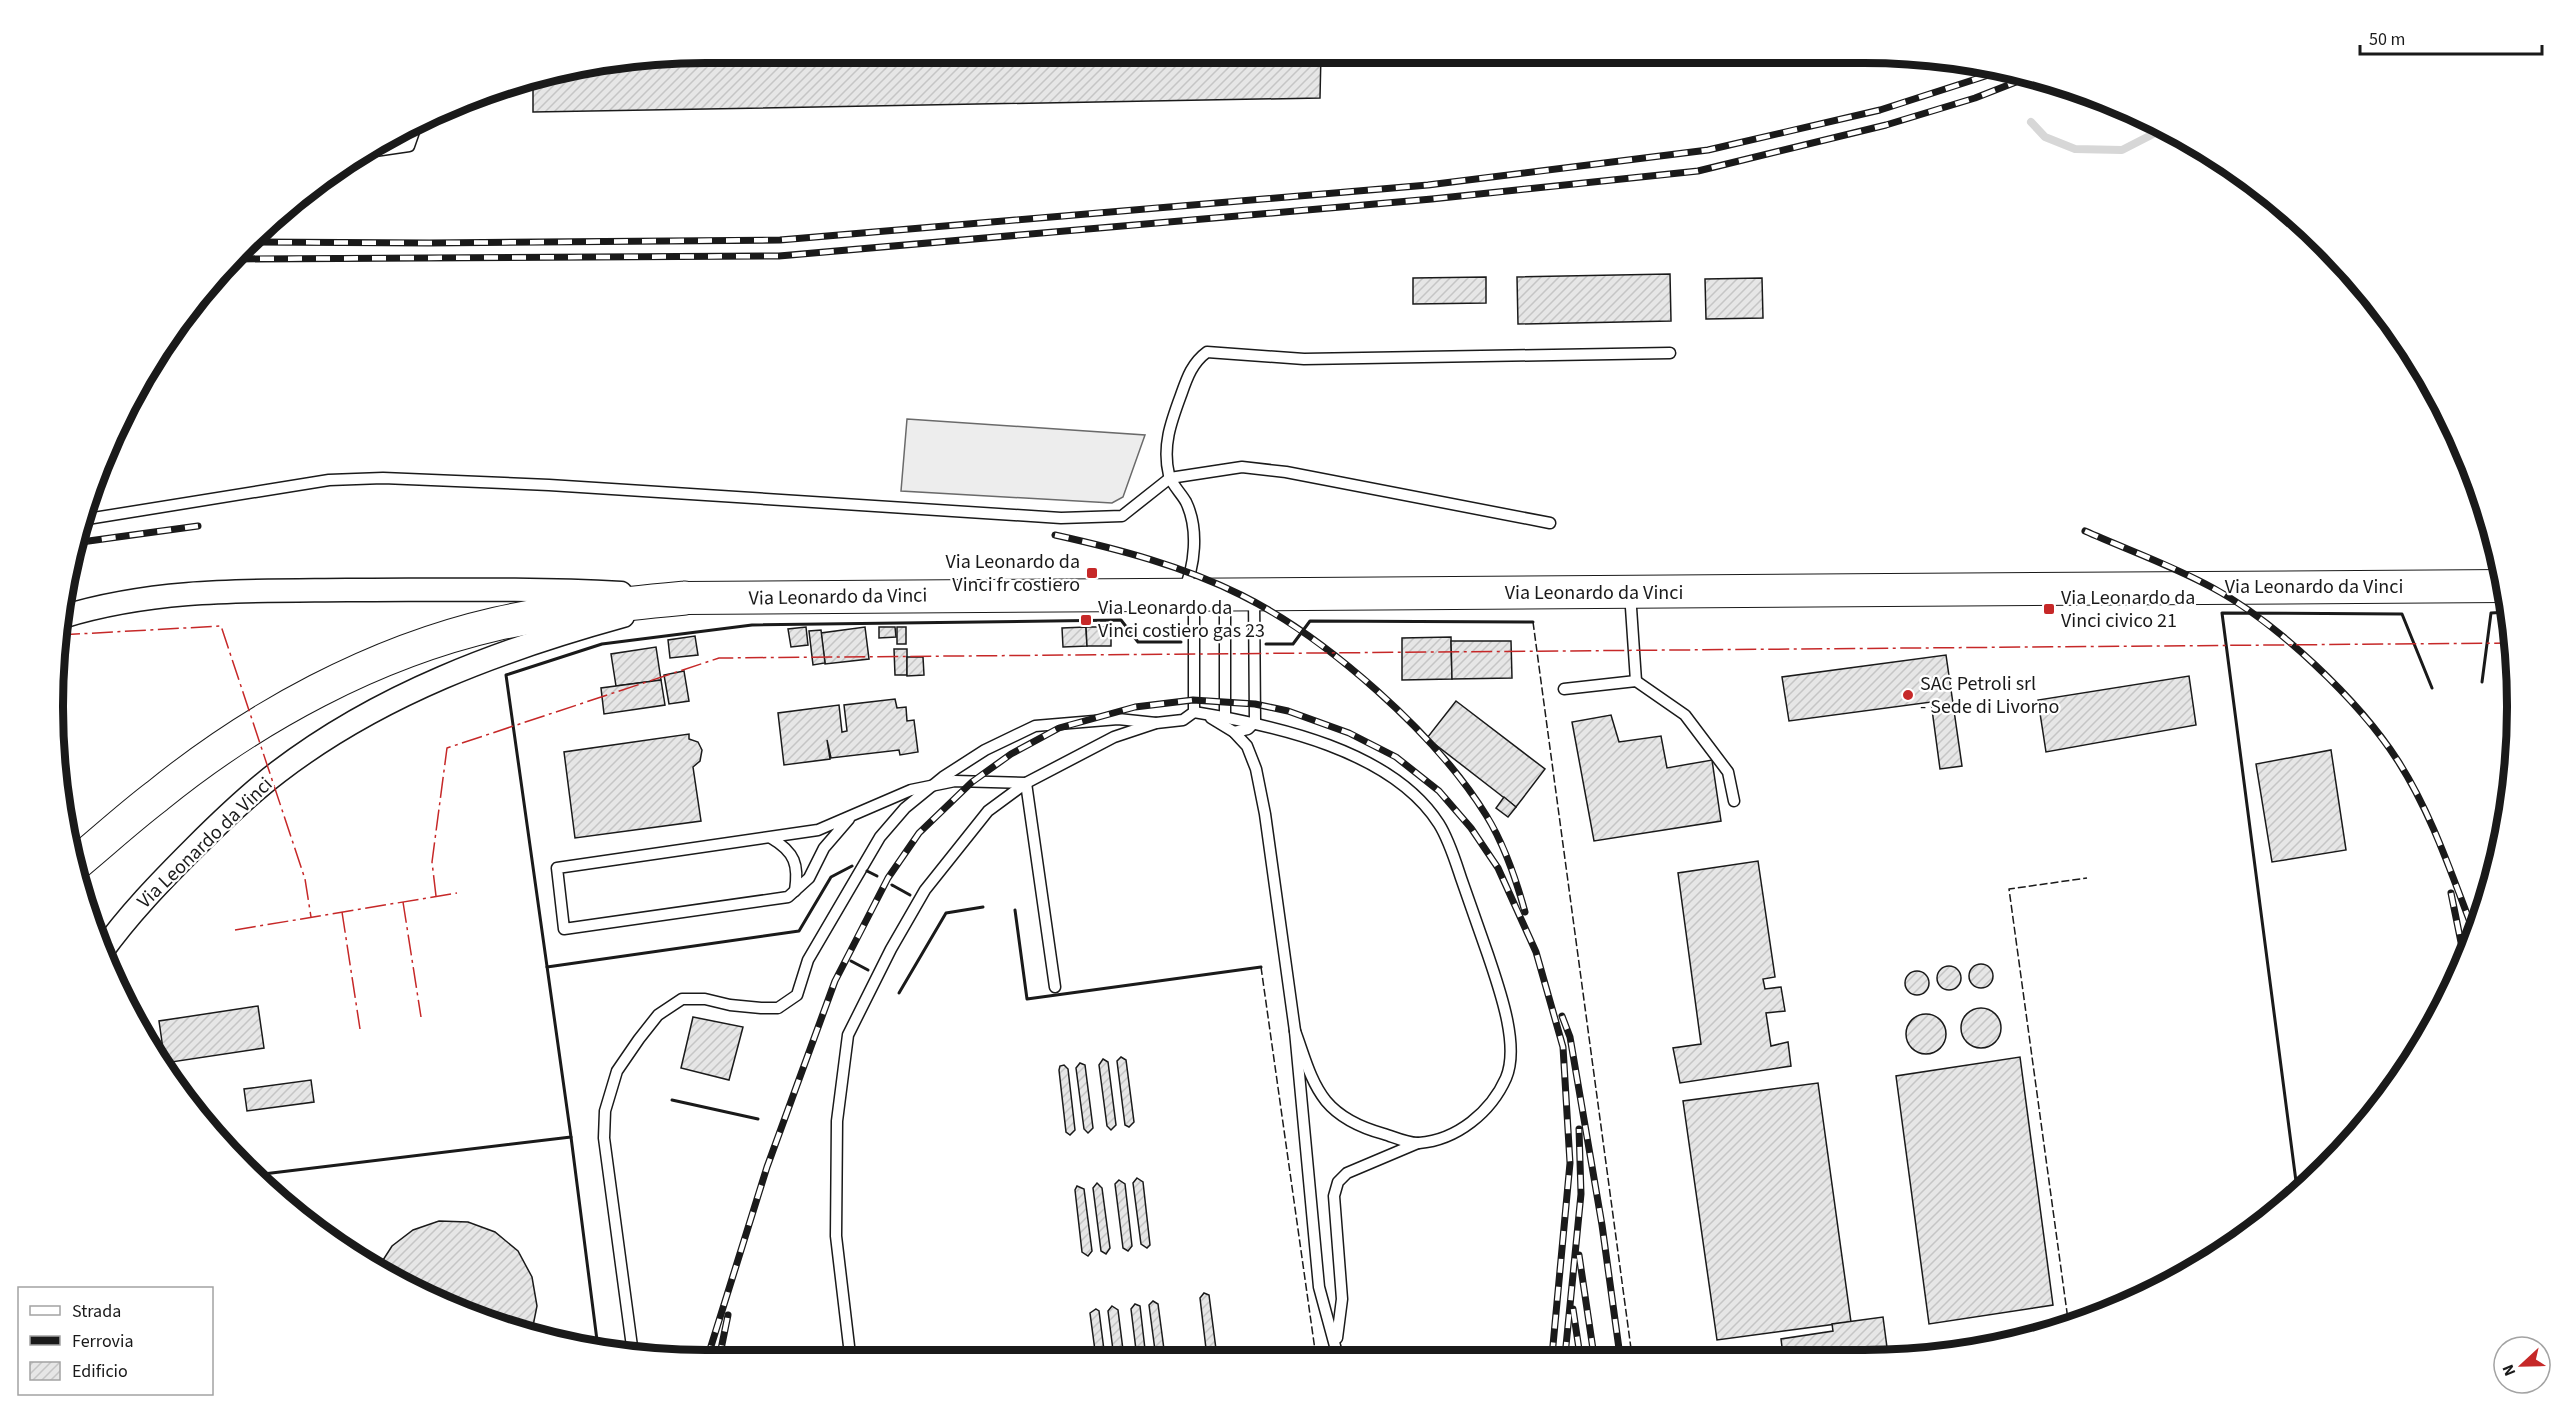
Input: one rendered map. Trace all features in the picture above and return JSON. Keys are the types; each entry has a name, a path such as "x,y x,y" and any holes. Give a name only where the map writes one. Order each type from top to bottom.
{"highway":[{"path":"82,859 157,795 214,753 270,718 350,676 425,646 494,625 592,607 686,598"}],"main road":[{"name":"Via Leonardo da Vinci","path":"686,598 2496,586"}],"street":[{"name":"Via Leonardo da Vinci","path":"70,615 130,600 187,593 527,589 632,593 686,598"},
{"name":"Via Leonardo da Vinci","path":"108,944 141,902 243,800 279,771 328,738 411,691 485,659 573,630 686,598"}],"lane":[{"path":"384,150 409,146 413,134"},
{"path":"1194,712 1188,595 1193,534 1186,503 1170,478 1166,436 1196,360 1207,352 1304,359 1670,353"},
{"path":"92,518 329,480 383,478 549,485 1061,518 1122,516 1170,478 1242,467 1286,472 1550,523"},
{"path":"1630,593 1636,681"},
{"path":"1239,595 1223,720 1247,746 1256,769 1265,814 1295,1031 1319,1287 1337,1350"},
{"path":"1239,595 1255,722"},
{"path":"1564,689 1636,681 1685,714 1728,772 1734,801"},
{"path":"1194,712 1223,720 1255,722 1330,745 1374,766 1409,792 1438,822 1447,838 1508,1017 1510,1048 1507,1076 1494,1100 1476,1119 1460,1130 1418,1143 1347,1173 1338,1182 1334,1196 1342,1299 1336,1344"},
{"path":"848,1350 836,1236 837,1121 848,1035 891,949 925,890 988,811 1026,783 1114,737 1156,723 1183,720 1194,712"},
{"path":"632,1345 604,1138 605,1112 617,1071 658,1015 682,999 705,999 730,1005 778,1008 797,995 808,960 880,837 905,808 931,786 985,750 1035,726 1118,719 1156,723"},
{"path":"1234,732 1248,729 1255,722"},
{"path":"849,819 824,848 809,878 788,897 752,904 564,929 557,868 818,830 849,819 911,790 955,781 1026,783"},
{"path":"1026,783 1055,987"},
{"path":"771,838 781,844 793,857 798,873 795,891"},
{"path":"1295,1031 1312,1078 1326,1100 1338,1113 1356,1125 1418,1143"}],"shaded area":[{"path":"907,419 1145,435 1123,497 1112,503 901,491"}],"building":[{"path":"1321,63 1320,98 533,112 533,87 581,75 664,64"},
{"path":"1670,274 1671,321 1518,324 1517,277"},
{"path":"1486,277 1486,303 1413,304 1413,278"},
{"path":"1762,278 1763,318 1706,319 1705,279"},
{"path":"806,627 808,645 791,647 788,629"},
{"path":"865,627 869,659 825,664 821,633"},
{"path":"879,627 895,627 896,637 879,638"},
{"path":"897,627 906,627 906,644 897,644"},
{"path":"1086,627 1087,646 1063,647 1062,628"},
{"path":"1086,627 1111,627 1111,646 1087,646"},
{"path":"821,630 825,663 813,665 809,631"},
{"path":"695,636 698,655 670,658 668,640"},
{"path":"1451,637 1452,679 1402,680 1402,638"},
{"path":"1451,641 1511,641 1512,678 1452,679"},
{"path":"656,647 661,680 616,686 611,654"},
{"path":"894,649 907,649 907,675 895,675"},
{"path":"1946,655 1962,766 1940,769 1931,702 1789,721 1782,677"},
{"path":"907,657 923,657 924,675 907,676"},
{"path":"684,671 689,701 669,704 664,675"},
{"path":"2189,676 2196,725 2046,752 2038,700"},
{"path":"661,680 665,705 604,714 601,688"},
{"path":"895,699 897,708 906,707 907,721 914,720 918,752 900,755 899,750 831,758 827,740 830,759 784,765 778,713 839,705 842,732 847,731 844,705"},
{"path":"1456,701 1545,769 1516,807 1427,738"},
{"path":"1611,715 1619,742 1661,736 1667,768 1712,760 1721,821 1594,841 1572,722"},
{"path":"689,734 689,739 698,742 702,750 700,761 693,767 701,821 575,838 564,752"},
{"path":"2331,750 2346,850 2272,862 2256,764"},
{"path":"1504,797 1516,807 1508,817 1496,808"},
{"path":"1758,861 1775,977 1763,979 1765,989 1781,987 1785,1011 1766,1013 1771,1046 1788,1042 1791,1066 1680,1083 1673,1048 1701,1044 1678,873"},
{"path":"1981,964 1990,967 1993,976 1990,985 1981,988 1972,985 1969,976 1972,967"},
{"path":"1949,966 1957,970 1961,978 1957,986 1949,990 1941,986 1937,978 1941,970"},
{"path":"1917,971 1925,975 1929,983 1925,991 1917,995 1909,991 1905,983 1909,975"},
{"path":"258,1006 264,1048 170,1062 163,1051 159,1021"},
{"path":"1981,1008 1989,1009 1995,1014 2000,1020 2000,1036 1995,1042 1989,1047 1981,1048 1973,1047 1967,1042 1962,1036 1961,1028 1962,1020 1967,1014 1973,1009"},
{"path":"1926,1014 1940,1020 1946,1034 1940,1048 1926,1054 1912,1048 1906,1034 1912,1020"},
{"path":"693,1017 743,1027 729,1080 681,1068"},
{"path":"1121,1057 1126,1060 1134,1122 1129,1127 1125,1125 1117,1061"},
{"path":"2020,1057 2053,1305 1929,1324 1896,1076"},
{"path":"1103,1059 1108,1062 1116,1125 1111,1130 1107,1126 1099,1065"},
{"path":"1080,1063 1085,1065 1093,1128 1088,1133 1084,1129 1076,1068"},
{"path":"1064,1065 1068,1069 1075,1130 1070,1135 1066,1132 1059,1070 1060,1066"},
{"path":"311,1080 314,1102 247,1111 244,1089"},
{"path":"1818,1083 1851,1322 1717,1340 1683,1101"},
{"path":"1137,1178 1143,1182 1150,1245 1147,1248 1141,1244 1133,1183"},
{"path":"1119,1180 1125,1184 1132,1246 1128,1251 1123,1248 1115,1184"},
{"path":"1097,1183 1102,1188 1110,1248 1106,1254 1101,1251 1093,1188"},
{"path":"1077,1186 1084,1189 1092,1251 1088,1256 1082,1252 1075,1190"},
{"path":"439,1221 468,1222 495,1232 518,1251 532,1277 537,1306 533,1326 460,1301 382,1262 392,1246 413,1230"},
{"path":"1204,1293 1209,1295 1216,1350 1206,1350 1200,1298"},
{"path":"1153,1301 1158,1304 1164,1350 1155,1350 1149,1305"},
{"path":"1135,1304 1140,1306 1145,1350 1136,1350 1131,1309"},
{"path":"1112,1306 1118,1310 1123,1350 1113,1350 1108,1311"},
{"path":"1096,1309 1099,1311 1104,1350 1095,1350 1090,1313"},
{"path":"1883,1317 1887,1349 1782,1350 1781,1339 1833,1331 1832,1324"}],"waterway":[{"path":"2031,122 2045,137 2075,149 2122,150 2155,133"}],"railway":[{"path":"261,242 780,240 1428,185 1708,150 1880,110 1989,75"},
{"path":"244,259 779,256 1432,199 1698,171 1886,125 1975,98 2017,82"},
{"path":"85,542 198,526"},
{"path":"2085,531 2182,572 2213,588 2263,621 2339,688 2381,737 2410,781 2441,846 2470,921"},
{"path":"1055,535 1150,559 1219,585 1274,613 1343,662 1409,721 1439,752 1465,784 1486,815 1504,850 1525,912"},
{"path":"710,1350 767,1167 835,981 888,878 919,833 972,782 1011,754 1059,728 1135,707 1193,700 1255,704 1288,711 1349,733 1396,757 1439,791 1471,828 1498,868 1536,952 1563,1047 1570,1163 1553,1350"},
{"path":"2451,893 2461,944"},
{"path":"1562,1016 1570,1037 1602,1225 1619,1350"},
{"path":"1566,1350 1581,1194 1579,1129"},
{"path":"1579,1255 1593,1350"},
{"path":"1573,1309 1579,1350"},
{"path":"721,1350 728,1315"}],"fence":[{"path":"1533,622 1631,1350"},
{"path":"2068,1317 2009,889 2087,878"},
{"path":"1261,967 1315,1350"}],"wall":[{"path":"2482,682 2491,613 2500,612"},
{"path":"2296,1183 2222,613 2402,614 2432,688"},
{"path":"264,1174 571,1137 506,675 602,644 752,625 1121,620 1138,642 1181,642"},
{"path":"1266,644 1293,644 1310,621 1533,622"},
{"path":"547,967 799,931 831,877 852,866"},
{"path":"867,871 877,876"},
{"path":"892,885 910,895"},
{"path":"899,993 946,913 983,907"},
{"path":"1015,910 1027,999 1261,967"},
{"path":"851,961 868,970"},
{"path":"672,1100 758,1119"},
{"path":"571,1137 597,1340"}],"power":[{"path":"68,635 221,626 305,879 311,917"},
{"path":"436,896 432,862 447,748 719,658 2503,643"},
{"path":"235,930 457,893"},
{"path":"403,902 421,1017"},
{"path":"342,912 360,1029"}],"place":[{"name":"Via Leonardo da Vinci fr costiero","path":"1092,573"},
{"name":"Via Leonardo da Vinci civico 21","path":"2049,609"},
{"name":"Via Leonardo da Vinci costiero gas 23","path":"1086,620"},
{"name":"SAC Petroli srl - Sede di Livorno","path":"1908,695"}]}
